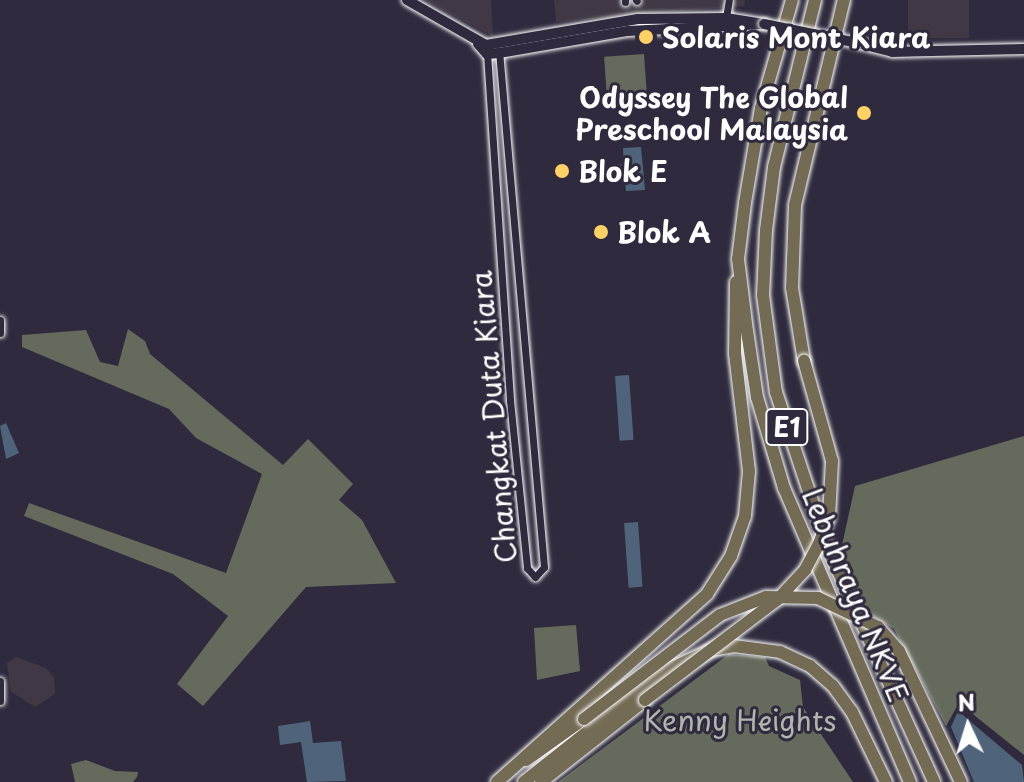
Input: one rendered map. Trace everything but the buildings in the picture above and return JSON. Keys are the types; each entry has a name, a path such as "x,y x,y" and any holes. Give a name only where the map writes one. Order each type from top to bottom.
{"highway":[{"name":"Lebuhraya NKVE","path":"792,0 761,108 738,259 757,397 784,488 910,782"},
{"name":"Lebuhraya NKVE","path":"815,0 774,167 766,230 763,295 776,392 828,549 934,782"},
{"path":"541,782 778,599 805,570 819,544 829,517 832,461 804,361 792,288 795,205 844,0"},
{"path":"517,766 542,737 707,594 731,556 745,516 749,471 735,354 738,259"},
{"path":"497,782 720,615 766,597 818,598 878,627 899,651 961,782"},
{"path":"524,782 663,672 711,650 734,646 780,652 810,666 833,686 852,712 886,782"}],"main road":[{"path":"407,0 483,47 499,49 634,26 726,18 892,52 1024,49"},
{"path":"634,26 764,24"}],"street":[{"path":"726,18 729,0"},
{"name":"Changkat Duta Kiara","path":"483,47 509,392 527,568 535,577 544,567 499,49"},
{"path":"0,320 0,333"},
{"path":"0,681 0,701"}],"shaded area":[{"path":"425,0 491,0 493,36 478,28"},
{"name":"Solaris Mont Kiara","path":"554,0 745,0 744,6 556,22"},
{"path":"908,0 969,0 969,38 908,38"},
{"path":"16,657 46,668 54,677 55,694 35,707 11,692 7,663"}],"green space":[{"path":"644,54 647,100 607,103 604,57"},
{"path":"128,329 145,341 150,354 283,465 308,439 353,484 339,500 362,520 396,583 306,587 203,706 177,684 228,616 173,574 24,516 29,503 226,573 262,474 196,438 169,409 22,347 22,335 86,330 100,362 118,366"},
{"path":"1024,436 1024,755 959,703 946,726 894,629 867,612 840,554 855,486"},
{"path":"576,625 580,671 537,680 534,628"},
{"name":"Kenny Heights","path":"729,654 765,657 769,666 800,680 803,707 853,782 558,782"},
{"path":"86,760 115,771 138,772 137,777 133,782 75,782 71,764"}],"water":[{"path":"641,147 645,190 626,191 624,173 606,174 605,166 624,164 623,148"},
{"path":"629,375 634,440 620,441 615,376"},
{"path":"6,423 19,453 6,459 0,426"},
{"path":"638,522 643,587 629,588 624,523"},
{"path":"958,711 1022,765 1024,782 974,782 951,727"},
{"path":"310,721 313,743 341,741 346,781 307,782 301,742 280,745 278,726"}],"place":[{"name":"Solaris Mont Kiara","path":"646,37"},
{"name":"Odyssey The Global Preschool Malaysia","path":"864,113"},
{"name":"Blok E","path":"562,171"},
{"name":"Blok A","path":"601,232"}]}
